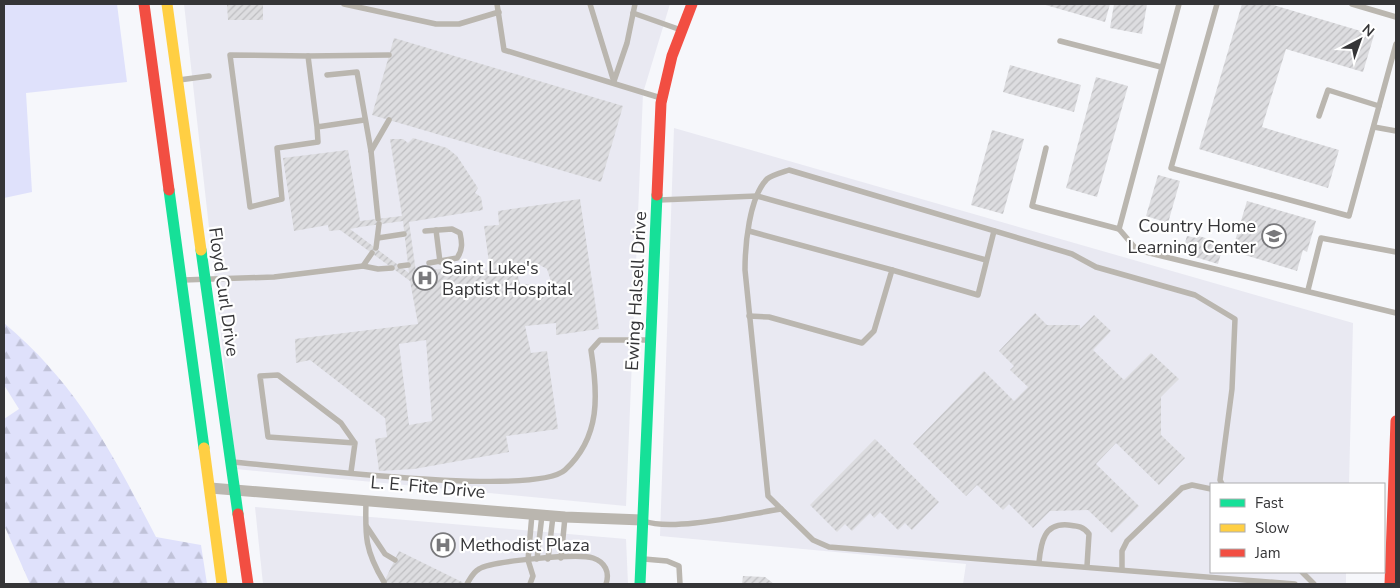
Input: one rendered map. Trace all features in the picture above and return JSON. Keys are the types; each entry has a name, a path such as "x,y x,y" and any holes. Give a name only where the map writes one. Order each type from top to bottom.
{"street":[{"path":"144,4 222,584"},
{"name":"Floyd Curl Drive","path":"167,4 248,584"},
{"name":"Ewing Halsell Drive","path":"640,584 662,98 681,30 692,4"},
{"path":"1390,584 1396,421"},
{"name":"L. E. Fite Drive","path":"210,488 566,517 642,520"}],"lane":[{"path":"344,4 436,24 459,24 499,12"},
{"path":"498,4 504,50 662,98"},
{"path":"590,4 614,82"},
{"path":"614,82 627,43 634,4"},
{"path":"1119,229 1178,4"},
{"path":"1217,4 1172,168 1349,216 1396,44"},
{"path":"1352,4 1396,17"},
{"path":"633,13 681,30"},
{"path":"1060,41 1161,67"},
{"path":"308,56 318,142 277,148 282,199 250,207 230,55 389,55"},
{"path":"327,75 357,72 371,151 378,222 378,238 374,251 363,266"},
{"path":"177,80 209,76"},
{"path":"1319,116 1328,90 1379,106"},
{"path":"317,128 364,120"},
{"path":"371,151 389,120"},
{"path":"1374,127 1396,131"},
{"path":"1046,148 1032,206 1119,229 1136,250 1308,290 1396,313"},
{"path":"1222,483 1220,480 1232,389 1235,319 1195,295 1096,267 1072,254 789,170 768,178 757,196 745,249 745,278 768,496 813,540 829,547 1039,562 1295,584"},
{"path":"657,200 757,196 986,260"},
{"path":"425,231 452,229 460,233 462,242 461,253 457,258 429,263"},
{"path":"436,230 440,262"},
{"path":"749,231 978,295 994,231"},
{"path":"378,238 404,234"},
{"path":"1308,290 1321,238 1396,252"},
{"path":"400,266 408,265"},
{"path":"181,280 274,276 363,266 378,269 392,268"},
{"path":"749,316 769,317 862,343 874,331 892,270"},
{"path":"230,461 455,482 510,482 545,478 564,471 582,447 594,422 597,386 591,350 600,340 651,340"},
{"path":"351,472 355,443 341,423 278,375 260,376 268,437 355,443"},
{"path":"1122,569 1122,551 1127,541 1182,488 1192,485 1210,489"},
{"path":"366,500 366,541 374,565 384,582"},
{"path":"642,520 655,525 692,522 781,509"},
{"path":"542,515 548,559"},
{"path":"537,560 542,515"},
{"path":"530,584 533,576 528,560 542,515"},
{"path":"561,558 566,517"},
{"path":"1039,562 1042,540 1046,532 1058,524 1080,526 1089,534 1087,566"},
{"path":"366,525 385,554 395,560"},
{"path":"467,584 478,569 493,563 579,556 600,561 606,568 608,577 606,584"},
{"path":"642,559 667,561 678,566 680,584"},
{"path":"1303,573 1314,584"}],"shaded area":[{"name":"Saint Luke's Baptist Hospital","path":"184,4 670,4 643,93 626,506 236,469"},
{"path":"674,128 1353,323 1349,483 1210,483 1210,573 1346,573 1346,584 963,584 966,564 660,536"},
{"name":"Methodist Plaza","path":"255,507 626,539 628,584 263,584"}],"green space":[{"path":"4,4 117,4 127,82 26,93 32,192 4,198"},
{"path":"4,323 53,371 73,396 108,449 156,537 201,545 207,584 30,584 4,525 4,419 19,409 4,385"}],"building":[{"path":"1042,4 1110,4 1105,22"},
{"path":"1114,4 1147,4 1142,34 1110,28"},
{"path":"1242,4 1270,4 1374,35 1363,72 1286,49 1262,127 1339,150 1328,188 1199,149"},
{"path":"227,5 263,5 263,20 228,20"},
{"path":"394,38 623,106 601,182 372,115"},
{"path":"1010,65 1081,85 1074,112 1003,92"},
{"path":"1096,77 1128,86 1097,197 1066,188"},
{"path":"992,130 1024,139 1003,214 971,205"},
{"path":"413,138 447,148 457,156 478,188 475,193 481,197 483,210 409,222 416,272 472,265 473,273 490,270 484,226 499,225 498,211 580,199 599,329 556,335 556,323 525,326 531,353 547,351 558,429 506,436 509,452 414,469 379,471 375,439 387,437 385,418 310,360 296,363 295,339 418,324 410,281 340,230 329,231 328,225 294,231 283,158 348,150 360,221 402,216 390,139 403,139 408,143","holes":["403,221 409,273 350,229 360,227","538,264 547,269 551,292 542,292 539,284 520,284 516,268","426,340 432,421 409,425 399,344"]},
{"path":"1158,175 1180,181 1168,223 1146,216"},
{"name":"Country Home Learning Center","path":"1247,201 1316,221 1307,252 1303,250 1297,271 1232,251"},
{"path":"1187,236 1197,238 1198,236 1213,240 1212,243 1223,246 1218,264 1182,253"},
{"path":"1035,313 1047,325 1080,325 1080,329 1094,315 1111,331 1093,350 1124,380 1151,353 1179,379 1161,397 1161,435 1185,458 1159,485 1116,443 1096,464 1139,506 1112,533 1088,510 1050,511 1033,528 1009,504 1003,510 977,485 966,496 913,444 984,371 1014,401 1028,387 1010,370 1014,366 999,351"},
{"path":"875,439 939,502 912,530 905,523 898,530 880,512 874,518 870,513 852,531 845,524 837,532 810,505"},
{"path":"399,551 466,584 383,584"},
{"path":"743,576 765,577 774,584 742,584"}],"traffic: fast":[{"path":"169,190 204,448"},
{"path":"640,584 657,195"},
{"path":"201,250 238,514"}],"traffic: slow":[{"path":"167,4 201,250"},
{"path":"204,448 222,584"}],"traffic: jam":[{"path":"144,4 169,190"},
{"path":"657,195 661,103 672,56 692,4"},
{"path":"1390,584 1396,421"},
{"path":"238,514 248,584"}],"place":[{"name":"Country Home Learning Center","path":"1274,236"},
{"name":"Saint Luke's Baptist Hospital","path":"425,278"},
{"name":"Methodist Plaza","path":"443,545"}]}
